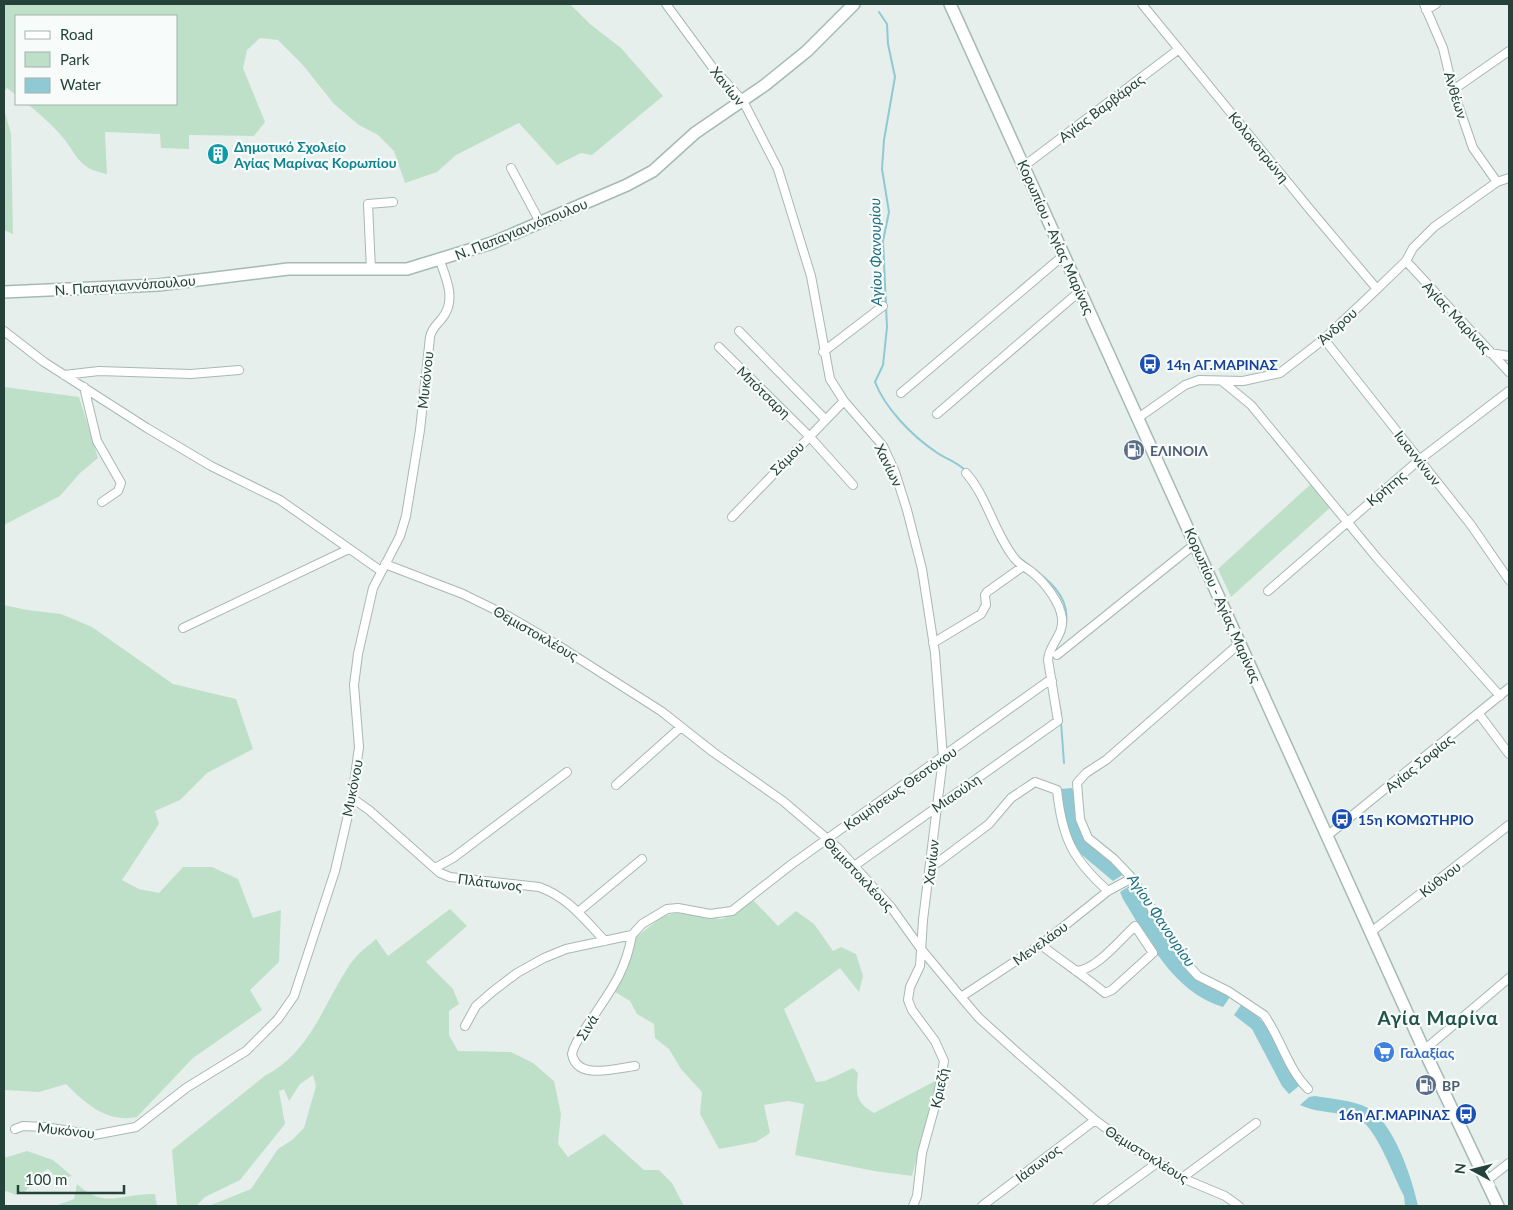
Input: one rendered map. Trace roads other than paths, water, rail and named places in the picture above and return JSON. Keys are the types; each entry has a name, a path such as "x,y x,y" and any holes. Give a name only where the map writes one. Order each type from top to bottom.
{"main road":[{"name":"Ν. Παπαγιαννόπουλου","path":"4,292 158,285 288,268 407,269 440,261 541,224 627,185 653,171 695,133 743,102 807,51 854,4"},
{"name":"Κορωπίου - Αγίας Μαρίνας","path":"950,4 1424,1050 1498,1206"}],"street":[{"name":"Χανίων","path":"666,4 713,68 743,102 778,169 811,276 830,379 844,401 883,446 895,472 914,531 922,569 933,643 943,758 921,949"},
{"name":"Κολοκοτρώνη","path":"1142,4 1378,289"},
{"path":"1425,7 1436,4"},
{"name":"Ανθέων","path":"1425,7 1443,48 1453,90 1474,148 1497,182"},
{"name":"Αγίας Βαρβάρας","path":"1024,166 1179,49"},
{"path":"1453,90 1509,51"},
{"path":"511,168 541,224"},
{"name":"Άνδρου","path":"1138,418 1186,385 1199,380 1223,382 1261,379 1280,373 1324,339 1378,289 1406,261 1413,248 1434,228 1497,182 1509,178"},
{"path":"371,270 368,204 393,202"},
{"path":"901,393 1064,255"},
{"name":"Μυκόνου","path":"15,1129 24,1126 45,1127 94,1135 136,1127 186,1088 246,1051 278,1019 294,996 310,941 335,871 352,798 360,746 355,713 356,670 365,614 373,588 400,536 406,516 420,430 432,331 445,314 450,301 448,285 440,261"},
{"name":"Αγίας Μαρίνας","path":"1406,261 1509,372"},
{"path":"937,414 1080,291"},
{"path":"824,352 883,306"},
{"name":"Θεμιστοκλέους","path":"4,331 64,375 179,448 280,500 348,549 383,567 445,586 508,616 586,662 681,727 787,805 828,839 891,907 921,949 979,1018 1095,1120 1182,1178 1225,1196 1239,1206"},
{"path":"739,331 825,419"},
{"name":"Ιωαννίνων","path":"1324,339 1471,525 1509,580"},
{"name":"Μπότσαρη","path":"718,347 809,436 853,485"},
{"path":"1490,353 1509,356"},
{"path":"64,375 98,371 191,374 239,370"},
{"path":"1223,382 1251,405 1346,522 1500,696"},
{"path":"84,387 96,441 121,483 118,491 102,502"},
{"name":"Κρήτης","path":"1268,591 1419,460 1509,390"},
{"name":"Σάμου","path":"732,517 844,401"},
{"path":"966,473 979,490 1013,557 1022,567 1033,573 1050,593 1062,616 1060,635 1049,654 1052,681"},
{"path":"1057,654 1195,544"},
{"path":"183,628 348,549"},
{"path":"933,643 981,614 986,605 985,595 987,592 1022,567"},
{"path":"1240,642 1125,745 1086,773 1077,783 1080,819 1085,833 1091,842 1114,859 1130,879 1193,972 1264,1015 1298,1079 1308,1089"},
{"name":"Μιαούλη","path":"854,866 1058,721 1052,681"},
{"name":"Κοιμήσεως Θεοτόκου","path":"465,1026 476,1006 517,973 544,958 566,949 632,935 642,924 667,909 678,908 710,914 732,911 828,839 1047,682 1052,681"},
{"name":"Αγίας Σοφίας","path":"1327,836 1480,714 1509,688"},
{"path":"1480,714 1509,754"},
{"path":"616,785 681,727"},
{"path":"435,868 452,858 567,772"},
{"path":"931,862 938,863 950,855 989,824 1011,798 1031,784 1043,784 1057,790 1061,822 1067,840 1075,854 1108,891"},
{"name":"Πλάτωνος","path":"352,798 369,810 435,868 450,877 539,887 561,896 605,941"},
{"name":"Κύθνου","path":"1371,932 1509,825"},
{"path":"450,877 447,869 452,858"},
{"path":"578,912 642,859"},
{"name":"Μενελάου","path":"960,997 1040,945 1108,891 1130,879"},
{"path":"1040,945 1076,971 1107,992 1153,953 1135,926 1096,963 1082,971 1076,971"},
{"name":"Σινά","path":"632,935 628,959 622,973 578,1041 572,1054 579,1066 591,1071 635,1066"},
{"name":"Κριεζή","path":"913,1206 918,1196 922,1153 944,1071 944,1061 935,1040 912,1010 908,1000 910,987 920,966 921,949"},
{"path":"1424,1050 1509,978"},
{"name":"Ιάσωνος","path":"982,1206 1095,1120"},
{"path":"1182,1178 1256,1123"},
{"path":"1098,1206 1157,1163"},
{"path":"1486,1181 1509,1163"}],"water":[{"path":"1072,788 1091,844 1124,874 1113,881 1082,855 1066,835 1060,789"},
{"path":"1131,885 1185,966 1230,997 1223,1007 1205,1000 1190,990 1164,963 1120,892"},
{"path":"1241,1005 1261,1020 1275,1040 1299,1086 1289,1094 1282,1086 1252,1029 1234,1015"},
{"path":"1315,1096 1356,1103 1368,1108 1377,1115 1394,1138 1411,1181 1418,1206 1405,1206 1404,1196 1385,1155 1373,1133 1366,1125 1353,1117 1315,1110 1300,1105 1309,1097"}],"waterway":[{"name":"Αγίου Φανουρίου","path":"879,12 887,24 888,44 895,77 884,140 882,169 889,212 883,241 887,327 883,365 875,382 885,402 909,430 927,445 966,471"},
{"name":"Αγίου Φανουρίου","path":"1017,556 1043,576 1058,592 1066,612 1066,623"},
{"name":"Αγίου Φανουρίου","path":"1055,683 1061,715"},
{"name":"Αγίου Φανουρίου","path":"1061,722 1064,763"}],"place":[{"name":"Δημοτικό Σχολείο Αγίας Μαρίνας Κορωπίου","path":"218,154"},
{"name":"14η ΑΓ.ΜΑΡΙΝΑΣ","path":"1150,364"},
{"name":"ΕΛΙΝΟΙΛ","path":"1134,450"},
{"name":"15η ΚΟΜΩΤΗΡΙΟ","path":"1342,819"},
{"name":"Γαλαξίας","path":"1384,1052"},
{"name":"BP","path":"1426,1085"},
{"name":"16η ΑΓ.ΜΑΡΙΝΑΣ","path":"1466,1114"}],"district":[{"name":"Αγία Μαρίνα","path":"1438,1017"}]}
